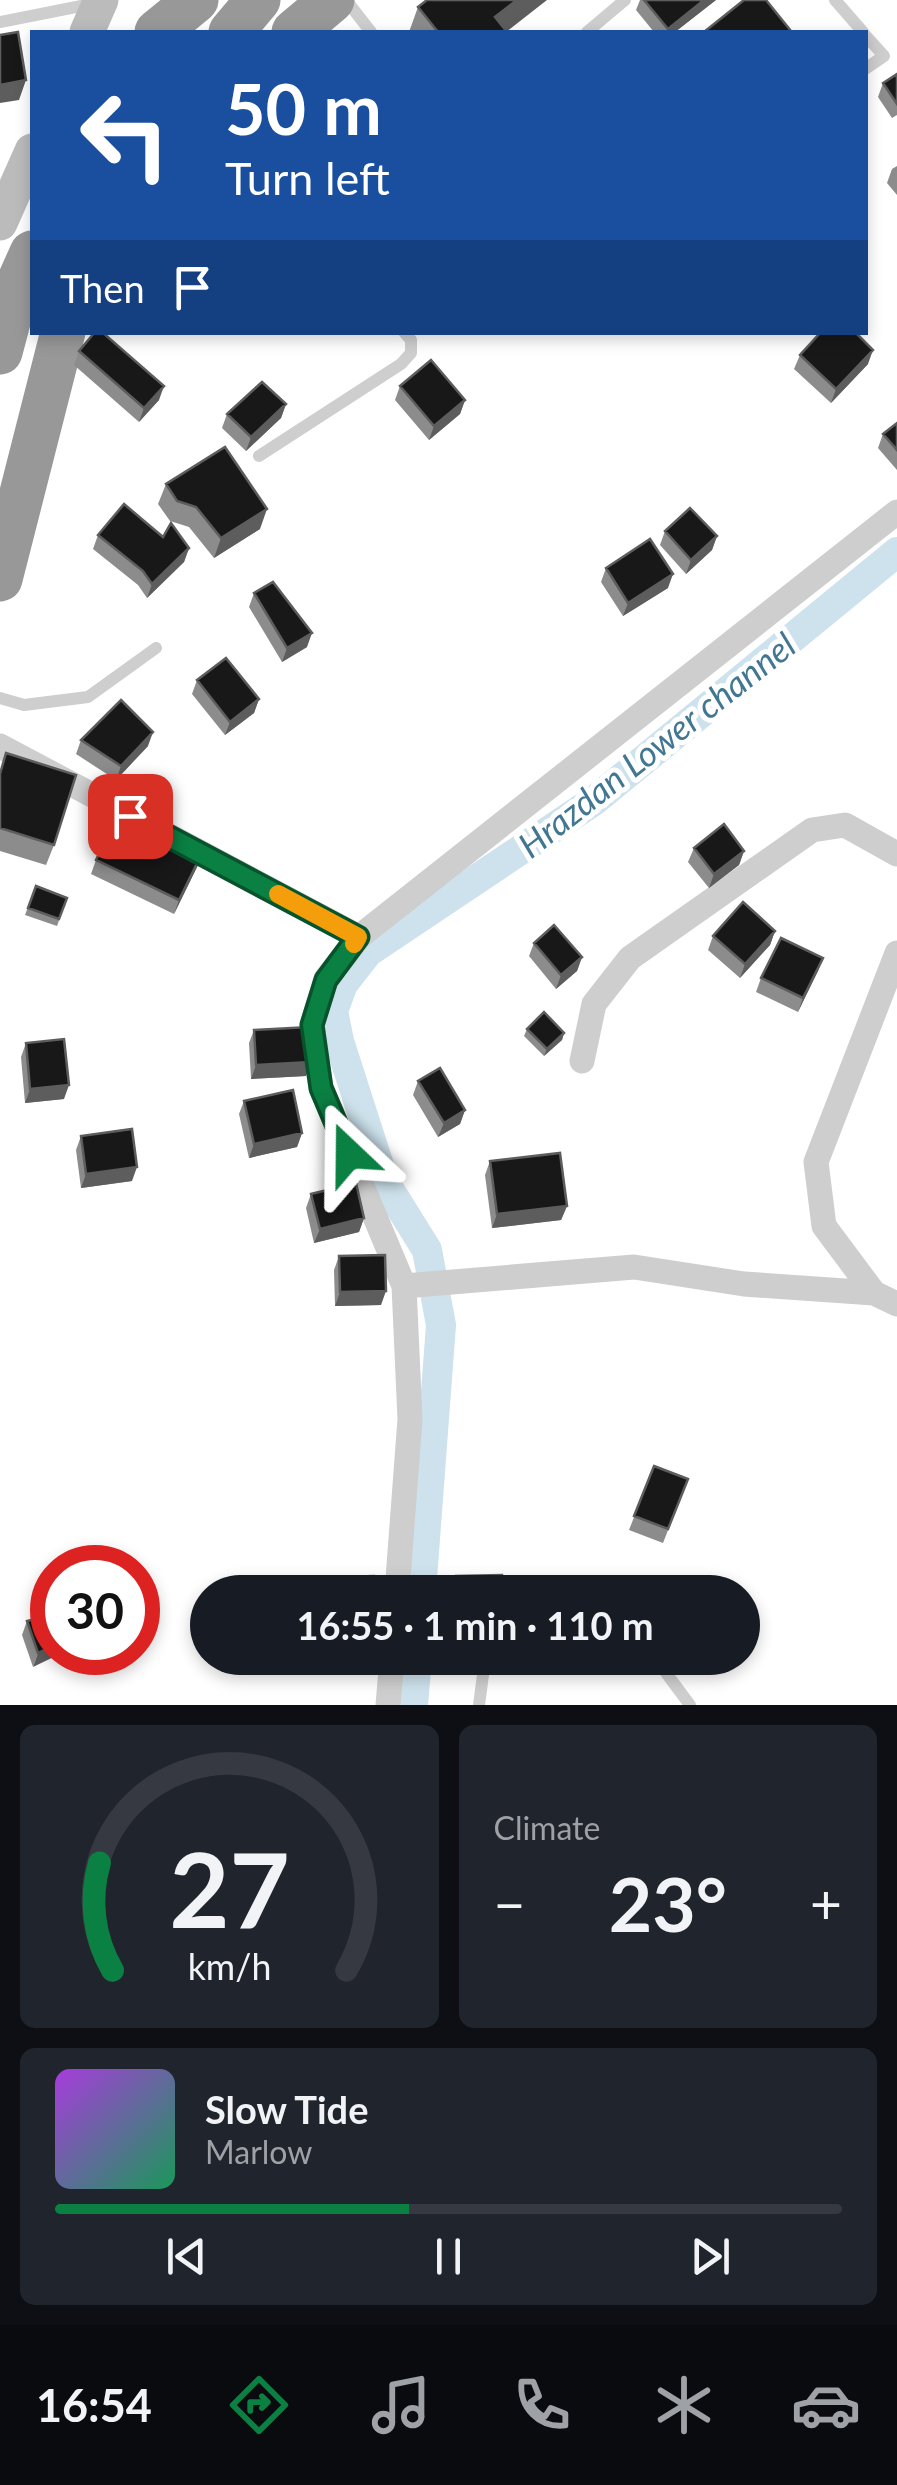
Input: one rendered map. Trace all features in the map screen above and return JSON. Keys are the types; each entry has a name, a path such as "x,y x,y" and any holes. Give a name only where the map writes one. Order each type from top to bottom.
{"highway":[{"path":"142,30 147,14 159,0"},
{"path":"158,30 196,0"},
{"path":"233,30 258,0"},
{"path":"296,30 332,0"},
{"path":"0,352 18,284 30,257"},
{"path":"0,579 61,335"}],"main road":[{"path":"0,223 30,156"}],"street":[{"path":"398,1575 410,1419 412,1286 321,1088 312,1025 326,980 358,937 897,512"},
{"path":"0,746 358,937"},
{"path":"582,1061 594,1004 630,958 812,830 845,824 897,854"},
{"path":"886,1299 824,1226 816,1162 897,953"},
{"path":"412,1286 634,1267 744,1284 886,1299"},
{"path":"388,1705 391,1675"}],"lane":[{"path":"346,0 369,30"},
{"path":"588,30 625,0"},
{"path":"835,0 861,30"},
{"path":"0,22 96,11"},
{"path":"868,38 890,57"},
{"path":"259,456 401,364 411,352 407,335"},
{"path":"0,698 24,705 88,697 156,648"},
{"path":"479,1705 483,1675"},
{"path":"668,1675 690,1705"}],"building":[{"path":"427,0 517,0 495,17 505,30 436,30 418,7"},
{"path":"644,0 704,0 668,29"},
{"path":"744,0 766,0 790,30 706,30"},
{"path":"18,32 26,80 0,85 0,35"},
{"path":"897,74 897,104 883,83"},
{"path":"92,335 105,335 164,386 144,408 79,351"},
{"path":"818,335 858,335 873,350 836,389 800,355"},
{"path":"431,360 465,400 434,426 400,386"},
{"path":"262,382 286,404 251,437 227,414"},
{"path":"897,423 897,450 883,434"},
{"path":"225,447 267,509 221,538 196,507 177,501 166,484"},
{"path":"124,504 163,537 171,523 189,548 152,584 143,571 98,535"},
{"path":"690,508 717,536 691,560 665,531"},
{"path":"650,539 673,574 628,603 606,568"},
{"path":"273,582 312,633 287,648 254,593"},
{"path":"226,658 259,699 230,722 197,680"},
{"path":"121,700 153,732 121,766 81,740"},
{"path":"6,753 76,775 54,845 0,828 0,774"},
{"path":"139,817 204,849 179,900 96,860 105,842 126,845"},
{"path":"724,824 744,851 714,874 694,848"},
{"path":"36,886 67,898 59,919 28,908"},
{"path":"743,902 775,931 745,964 713,936"},
{"path":"554,925 582,957 561,975 534,943"},
{"path":"781,938 823,958 803,998 761,978"},
{"path":"544,1012 564,1033 547,1049 527,1029"},
{"path":"309,1027 311,1062 256,1065 254,1030"},
{"path":"64,1039 69,1085 30,1089 26,1043"},
{"path":"440,1068 465,1110 444,1123 418,1081"},
{"path":"293,1090 302,1133 254,1144 244,1101"},
{"path":"132,1129 137,1167 86,1174 81,1136"},
{"path":"560,1153 567,1206 497,1214 490,1161"},
{"path":"356,1183 364,1218 320,1229 311,1194"},
{"path":"385,1255 386,1291 340,1292 339,1256"},
{"path":"654,1466 688,1479 668,1529 634,1516"}],"waterway":[{"name":"Hrazdan Lower channel","path":"422,1575 441,1325 427,1250 384,1181 339,1041 333,1011 343,984 368,952 595,800 897,552"},
{"name":"Hrazdan Lower channel","path":"413,1705 416,1675"}],"slow traffic":[{"path":"278,894 358,937 354,944"}],"route":[{"path":"130,816 358,937 326,980 312,1025 321,1088 349,1154"}]}
